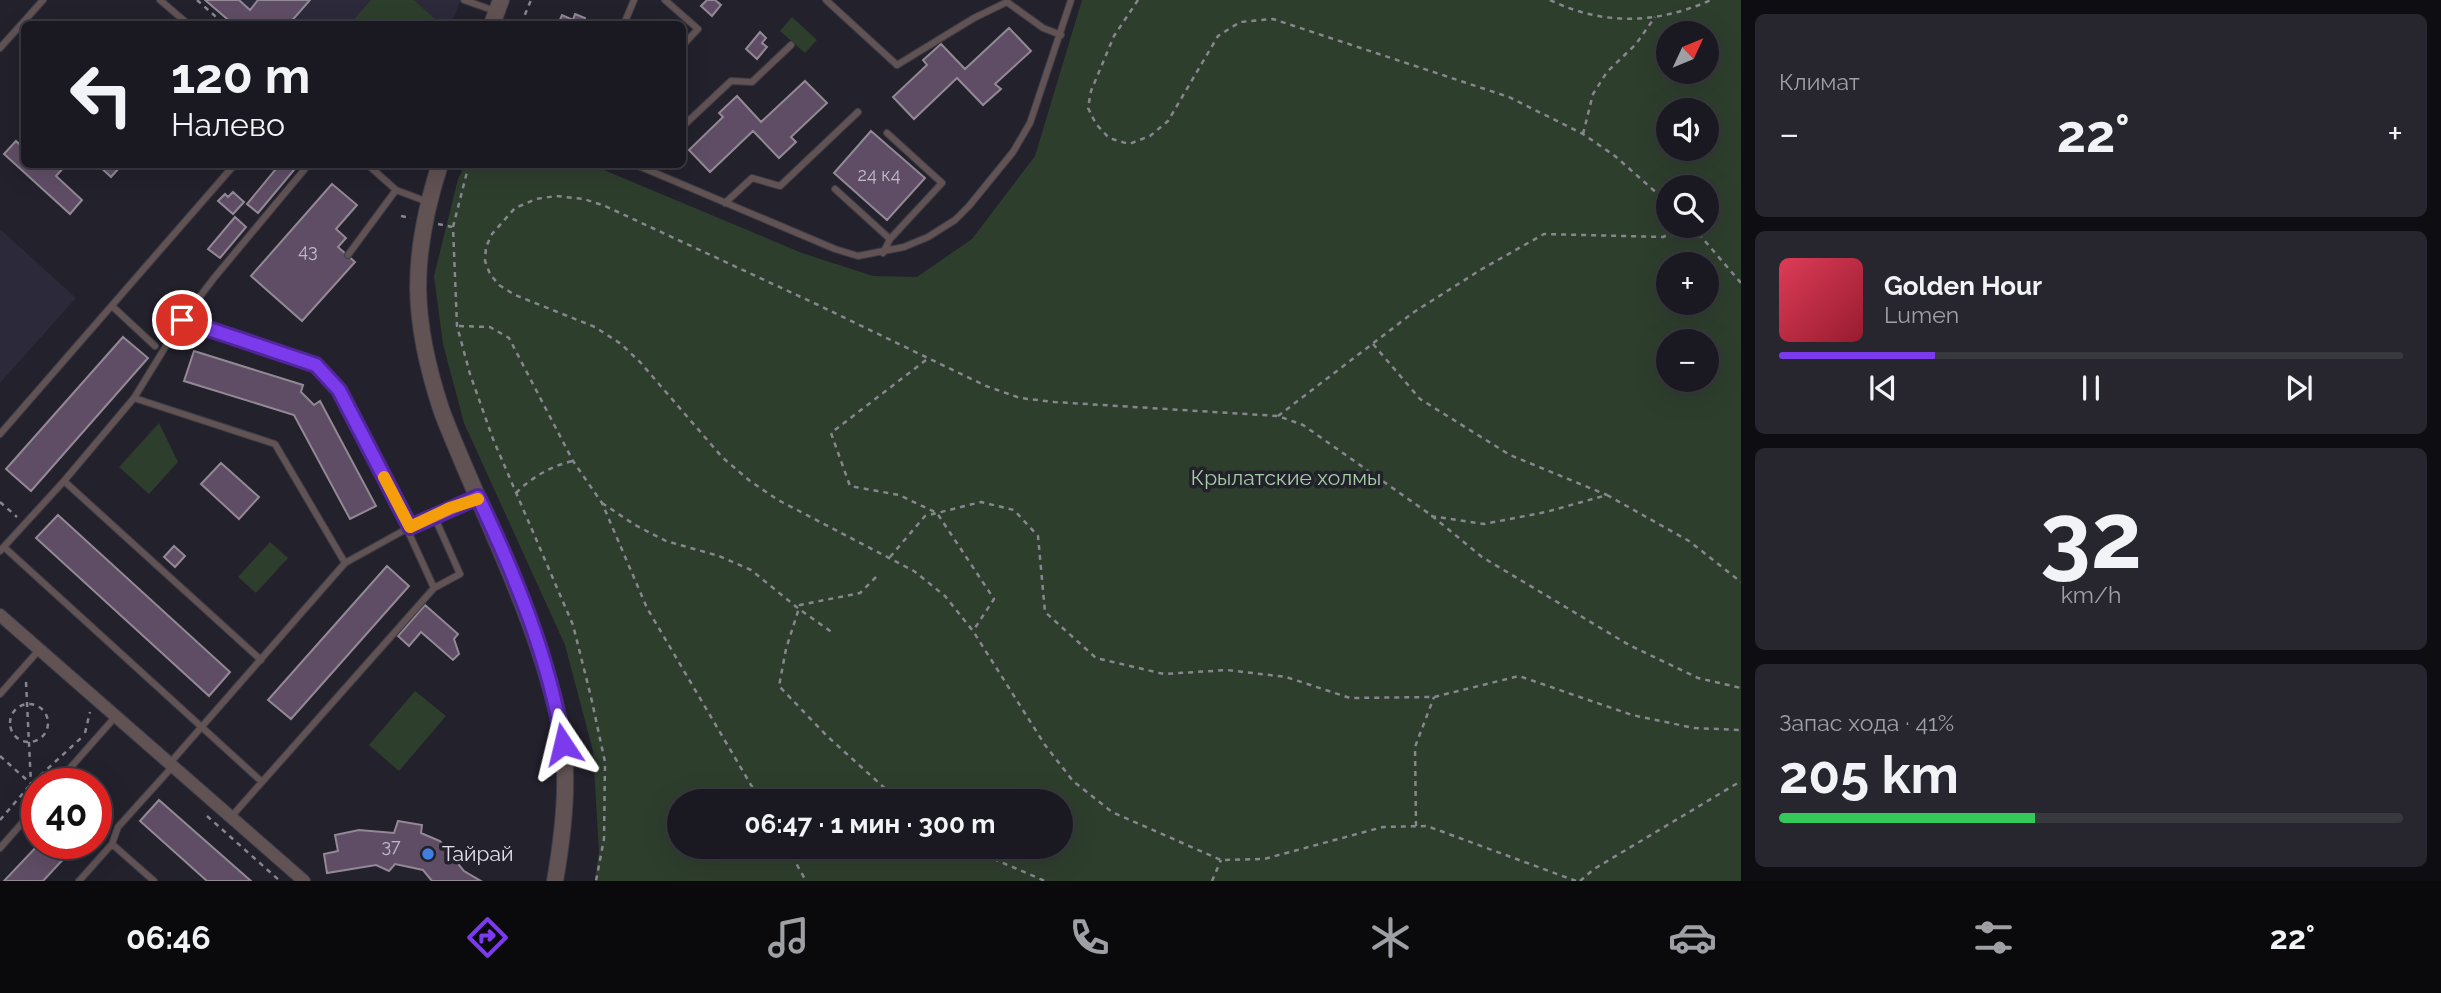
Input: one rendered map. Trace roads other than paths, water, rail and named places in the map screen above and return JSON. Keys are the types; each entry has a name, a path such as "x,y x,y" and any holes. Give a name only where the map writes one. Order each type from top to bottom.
{"street":[{"path":"439,168 428,202 418,251 417,301 421,332 442,412 515,581 558,715 565,774 555,881"},
{"path":"0,615 304,881"}],"lane":[{"path":"24,21 43,0"},
{"path":"160,0 184,21"},
{"path":"464,0 496,12"},
{"path":"625,21 634,0"},
{"path":"665,0 698,29 686,42"},
{"path":"826,0 897,65 1006,1 1043,28 1060,35"},
{"path":"646,168 835,249 858,256 904,247 928,237 955,220 1013,152 1030,123 1071,0"},
{"path":"0,48 21,25"},
{"path":"686,123 731,81 752,82 791,46"},
{"path":"725,203 752,178 780,186 858,112"},
{"path":"883,253 890,239 942,183 887,133"},
{"path":"0,434 232,168"},
{"path":"262,782 2,549 134,398 182,320 306,168"},
{"path":"371,168 396,190 428,202"},
{"path":"835,189 890,239"},
{"path":"348,255 396,190"},
{"path":"111,306 155,346"},
{"path":"182,320 316,365 339,390 409,528 434,588"},
{"path":"134,398 275,444 345,563"},
{"path":"64,481 261,660"},
{"path":"154,881 112,844 118,827 201,727 345,563 409,528 478,497"},
{"path":"231,817 434,588 460,574 434,516"},
{"path":"0,694 40,649"},
{"path":"70,768 116,716"},
{"path":"0,848 21,824"},
{"path":"79,881 99,859"}],"place":[{"name":"Тайрай","path":"428,854"}],"park label":[{"name":"Крылатские холмы","path":"1286,478"}]}
